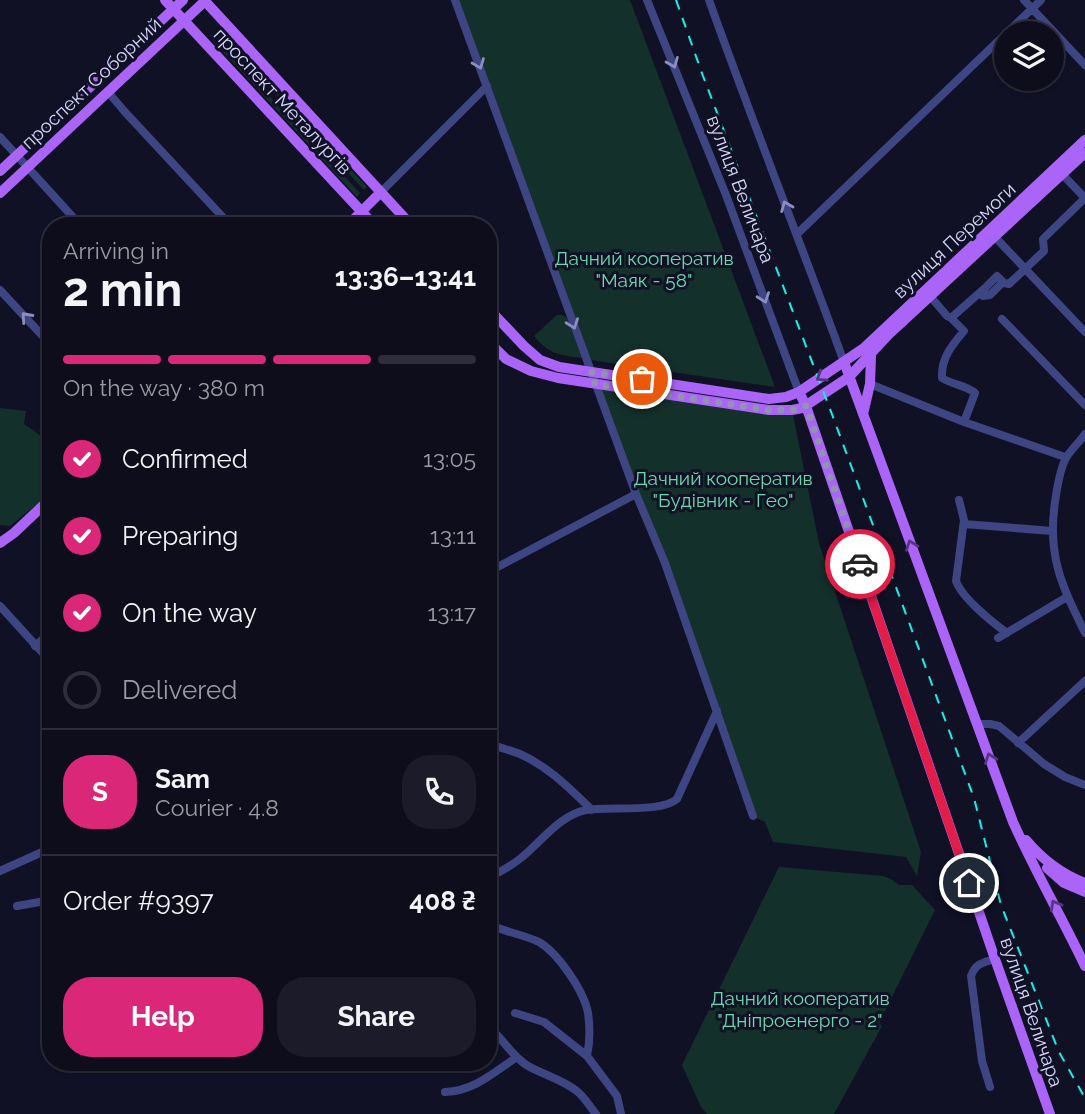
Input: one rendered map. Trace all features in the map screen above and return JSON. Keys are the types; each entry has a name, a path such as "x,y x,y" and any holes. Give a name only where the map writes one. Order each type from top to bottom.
{"main road":[{"name":"проспект Металургів","path":"165,0 367,217"},
{"name":"проспект Соборний","path":"0,171 183,0"},
{"name":"проспект Металургів","path":"205,0 404,217"},
{"name":"проспект Соборний","path":"0,192 205,0"},
{"name":"вулиця Перемоги","path":"849,377 868,352 1085,140"},
{"name":"вулиця Перемоги","path":"844,362 868,352 888,335 1085,153"},
{"path":"357,217 381,192"},
{"path":"497,318 540,360 559,367 769,399 799,392 844,362 1013,822 1085,966"},
{"path":"511,361 524,346"},
{"path":"497,350 506,359 558,379 769,410 792,410 806,406 849,377"},
{"path":"863,415 870,384 868,352"},
{"name":"вулиця Величара","path":"799,392 1050,1114"},
{"path":"0,543 42,507"},
{"path":"1013,822 1041,864 1064,883 1085,892"},
{"path":"1028,843 1055,868 1085,883"}],"street":[{"path":"455,0 636,494 665,562 753,816"},
{"name":"вулиця Величара","path":"647,0 726,195 799,392"},
{"name":"вулиця Величара","path":"709,0 844,362"},
{"path":"1024,0 1085,65"},
{"path":"797,234 1041,0"},
{"path":"381,192 487,86"},
{"path":"108,92 224,217"},
{"path":"0,137 73,217"},
{"path":"951,318 997,276 1009,284 1025,270 1044,251 1044,239 1085,198 1062,174"},
{"path":"995,237 1085,332"},
{"path":"0,290 42,335"},
{"path":"930,296 964,331 948,351 942,378 975,393 964,422"},
{"path":"1002,319 1085,405"},
{"path":"870,384 964,422 1065,457"},
{"path":"1085,434 1065,457 1056,494 1052,531 1055,559 1067,597 1085,633"},
{"path":"497,567 636,494"},
{"path":"958,500 964,524 956,581 959,589 1007,633"},
{"path":"964,524 1052,531"},
{"path":"998,638 1067,597"},
{"path":"0,606 42,652"},
{"path":"36,646 42,640"},
{"path":"1018,743 1085,681"},
{"path":"497,872 520,858 569,817 584,811 660,806 674,802 717,711"},
{"path":"977,724 999,726 1032,756 1054,771 1085,785"},
{"path":"497,746 536,763 558,778 592,810"},
{"path":"0,871 42,852"},
{"path":"17,905 42,901"},
{"path":"498,928 539,943 561,963 583,997 588,1011 590,1042 587,1056"},
{"path":"990,1087 982,1061 971,976 974,968 995,959"},
{"path":"515,1013 544,1021 587,1056 617,1096 621,1114"},
{"path":"497,1033 528,1066 579,1092 596,1114"},
{"path":"445,1093 473,1087 517,1057"}],"green space":[{"name":"Дачний кооператив \"Маяк - 58\"","path":"459,0 630,0 775,387 591,360"},
{"path":"223,33 367,187 364,190 220,35"},
{"path":"217,40 360,193 357,197 214,42"},
{"path":"557,315 567,318 582,358 555,353 534,336"},
{"name":"Дачний кооператив \"Будівник - Гео\"","path":"595,384 792,410 819,543 921,852 917,876 906,857 773,842 765,822 753,816"},
{"path":"0,408 26,411 24,424 42,437 42,494 41,505 36,505 10,526 0,525"},
{"name":"Дачний кооператив \"Дніпроенерго - 2\"","path":"779,867 883,876 899,885 912,885 935,910 879,1023 882,1026 834,1114 707,1114 701,1107 682,1065"}],"railway":[{"path":"676,0 974,798 1001,905 1059,1052 1085,1098"}],"way so far":[{"path":"642,379 591,372 595,384 769,410 792,410 806,406 860,564"}],"route":[{"path":"860,564 969,883"}]}
